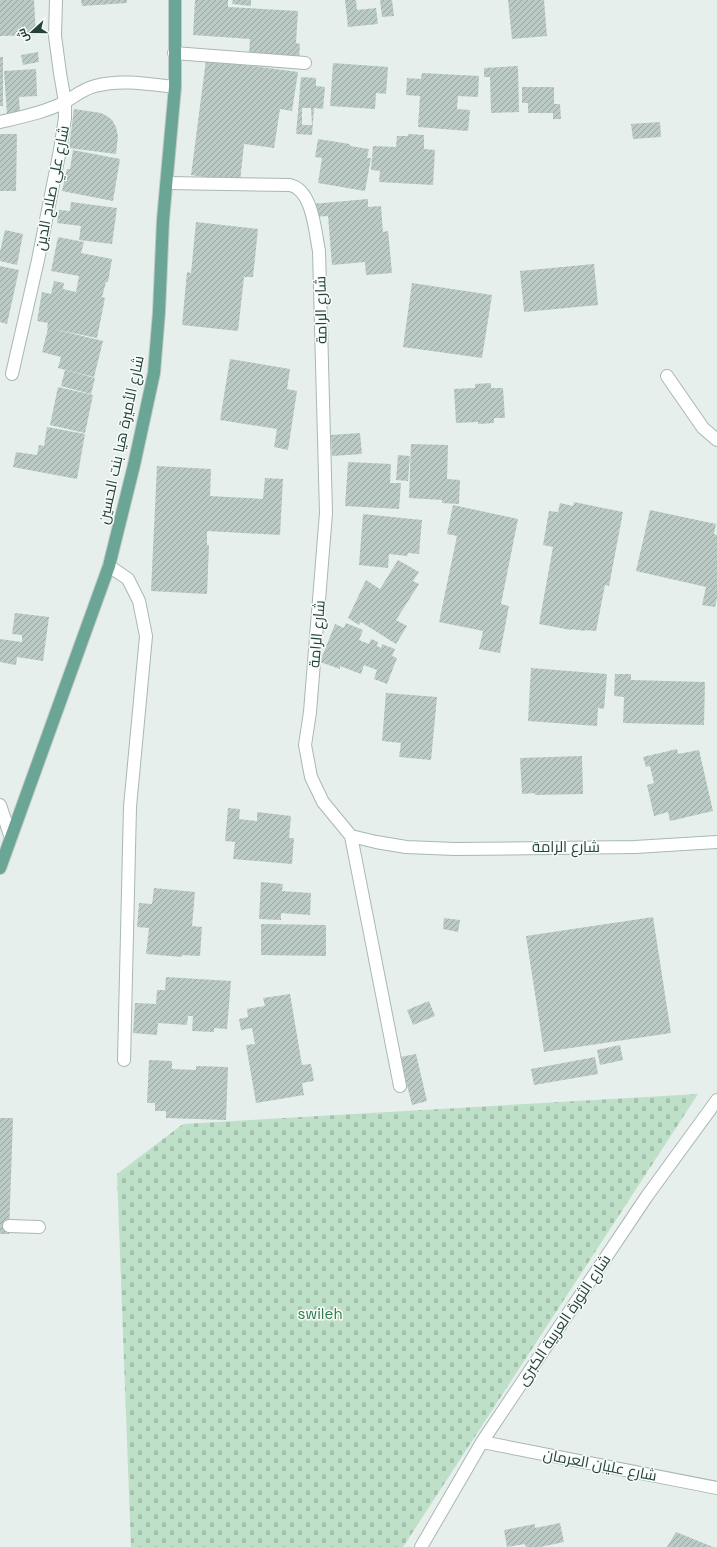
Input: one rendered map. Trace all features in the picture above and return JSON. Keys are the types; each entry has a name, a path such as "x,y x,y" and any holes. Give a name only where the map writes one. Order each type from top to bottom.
{"main road":[{"name":"شارع الأميرة هيا بنت الحسين","path":"0,868 109,566 134,465 154,373 159,312 163,220 175,87 174,0"}],"street":[{"name":"شارع علي صلاح الدين","path":"12,374 38,260 59,158 65,118 65,102 55,36 56,0"},
{"path":"174,53 305,63"},
{"path":"0,122 38,112 65,102 80,92 102,84 130,82 175,87"},
{"name":"شارع الرامة","path":"166,183 290,185 300,188 305,195 311,210 319,251 326,513 310,712 305,745 311,777 323,802 351,836 406,847 455,849 635,847 717,842"},
{"path":"667,376 703,428 717,440"},
{"path":"109,566 128,579 139,602 146,636 130,807 124,1060"},
{"path":"0,805 11,838"},
{"path":"351,836 400,1086"},
{"name":"شارع الثورة العربية الكبرى","path":"421,1547 482,1442 647,1196 717,1100"},
{"path":"9,1226 39,1227"},
{"name":"شارع عليان العرمان","path":"482,1442 717,1488"}],"green space":[{"name":"swileh","path":"698,1094 403,1547 131,1547 117,1174 183,1124"}],"building":[{"path":"0,0 34,0 36,35 0,36"},
{"path":"81,0 127,0 127,3 82,6"},
{"path":"195,0 228,0 228,7 298,11 296,43 300,44 299,60 249,54 250,39 193,35"},
{"path":"233,0 251,0 251,6 232,4"},
{"path":"345,0 356,0 357,10 376,8 378,24 348,27"},
{"path":"380,0 392,0 394,16 382,17"},
{"path":"508,0 544,0 547,36 512,39"},
{"path":"38,52 39,62 23,65 21,55"},
{"path":"0,57 3,57 3,106 0,106"},
{"path":"206,60 298,72 292,111 280,109 274,148 244,144 240,182 191,175"},
{"path":"333,63 388,67 386,94 376,93 375,109 330,106"},
{"path":"518,66 519,112 491,113 490,77 484,77 484,68"},
{"path":"36,69 37,96 19,97 20,115 7,115 4,71"},
{"path":"422,73 479,76 478,97 458,96 457,109 470,110 468,131 418,127 420,96 406,95 407,78 421,79"},
{"path":"301,77 316,78 316,86 325,87 323,109 314,108 312,135 296,134","holes":["302,108 311,108 312,125 302,125"]},
{"path":"522,87 554,87 554,104 560,104 561,119 553,119 553,113 528,113 528,103 522,103"},
{"path":"74,109 101,113 112,120 116,127 118,136 116,154 69,148"},
{"path":"660,122 661,137 633,139 631,124"},
{"path":"0,134 17,134 16,191 0,191"},
{"path":"408,134 424,135 424,149 435,150 433,185 379,182 380,171 371,170 373,146 396,147 397,136 408,136"},
{"path":"318,139 350,144 350,146 369,149 367,158 371,158 365,191 318,183 322,158 315,157"},
{"path":"73,150 120,159 113,201 62,191 67,169 70,169"},
{"path":"368,199 368,207 381,206 383,232 388,231 392,273 366,275 365,262 332,265 328,216 313,217 312,204"},
{"path":"71,202 117,208 112,244 79,240 81,226 57,223 59,210 70,211"},
{"path":"196,222 258,229 253,277 244,277 238,331 182,325 187,272 191,273"},
{"path":"5,230 23,234 17,265 0,261 0,252"},
{"path":"58,237 84,242 81,253 112,259 108,282 106,282 102,297 105,298 97,338 53,329 103,341 94,377 58,368 61,357 42,352 48,323 37,321 42,292 51,294 54,281 64,283 63,289 76,292 79,276 51,271"},
{"path":"594,264 598,305 524,312 520,271"},
{"path":"0,266 19,270 7,324 0,322"},
{"path":"412,283 492,295 482,358 403,347"},
{"path":"230,359 290,369 287,389 297,391 288,450 274,447 277,429 220,420"},
{"path":"65,370 95,378 91,394 61,386"},
{"path":"491,383 491,388 503,388 505,418 494,418 494,423 456,423 454,389 475,388 475,384"},
{"path":"58,387 93,395 85,433 50,425"},
{"path":"47,427 85,434 77,479 13,467 16,452 37,455 39,445 44,446"},
{"path":"360,433 362,454 332,456 331,435"},
{"path":"411,444 448,445 447,479 460,480 459,504 442,503 442,500 409,498"},
{"path":"398,455 410,456 408,481 396,480"},
{"path":"348,462 391,464 390,483 401,483 399,509 345,506"},
{"path":"157,466 211,469 210,496 263,499 265,478 283,479 280,535 207,531 207,545 209,545 207,594 151,591"},
{"path":"574,502 623,512 609,586 605,585 596,631 571,630 539,624 553,547 543,545 549,511 558,512 560,503 573,506"},
{"path":"453,505 518,519 501,604 509,606 500,653 479,649 483,631 439,622 457,536 447,534"},
{"path":"650,510 716,524 714,534 717,535 717,598 715,607 702,605 706,587 636,571"},
{"path":"363,514 422,520 419,554 408,553 407,556 389,554 388,568 359,565"},
{"path":"398,560 419,572 413,581 419,584 396,620 407,626 396,644 361,622 359,625 348,618 366,580 380,589"},
{"path":"15,613 49,617 43,661 17,657 16,665 0,662 0,639 22,642 22,635 12,634"},
{"path":"346,623 363,630 359,640 369,644 371,639 378,642 377,646 381,648 382,644 395,649 392,656 397,658 387,684 374,679 377,670 364,665 361,674 340,666 340,669 320,662 335,624 344,628"},
{"path":"531,668 607,674 604,709 598,708 597,726 528,721"},
{"path":"615,674 631,674 631,680 705,682 704,725 623,723 624,697 614,696"},
{"path":"386,693 437,697 431,760 399,757 401,743 382,741"},
{"path":"677,749 678,754 699,750 713,811 670,821 668,812 654,816 647,785 654,783 650,766 646,767 643,757"},
{"path":"582,756 583,794 522,794 520,758"},
{"path":"228,808 240,809 239,819 257,821 257,812 291,816 289,838 294,838 292,864 233,859 235,842 225,841"},
{"path":"261,882 283,884 282,891 311,893 310,915 281,913 281,920 259,919"},
{"path":"154,888 195,892 192,926 202,927 200,956 182,955 182,957 146,954 149,928 137,927 139,903 152,904"},
{"path":"653,917 671,1033 544,1052 526,936"},
{"path":"444,918 460,920 458,932 443,929"},
{"path":"261,924 326,925 326,956 261,955"},
{"path":"166,977 231,981 227,1029 214,1028 214,1032 192,1031 193,1016 188,1016 187,1025 158,1023 157,1035 133,1033 135,1003 156,1004 157,990 165,990"},
{"path":"290,994 302,1065 311,1064 314,1081 302,1083 304,1095 256,1103 246,1045 255,1044 252,1028 241,1030 239,1019 248,1017 247,1009 265,1006 263,998"},
{"path":"429,1001 435,1016 413,1025 407,1010"},
{"path":"620,1045 623,1060 600,1065 597,1050"},
{"path":"416,1054 427,1101 412,1105 400,1057"},
{"path":"595,1057 598,1074 534,1085 531,1069"},
{"path":"149,1060 172,1061 172,1069 196,1070 196,1066 228,1067 226,1120 166,1118 166,1111 155,1111 155,1103 147,1103"},
{"path":"0,1118 13,1118 9,1234 0,1234"},
{"path":"560,1523 564,1542 540,1547 526,1547 525,1544 507,1547 504,1530 535,1524 535,1528"},
{"path":"676,1532 713,1547 667,1547"}]}
